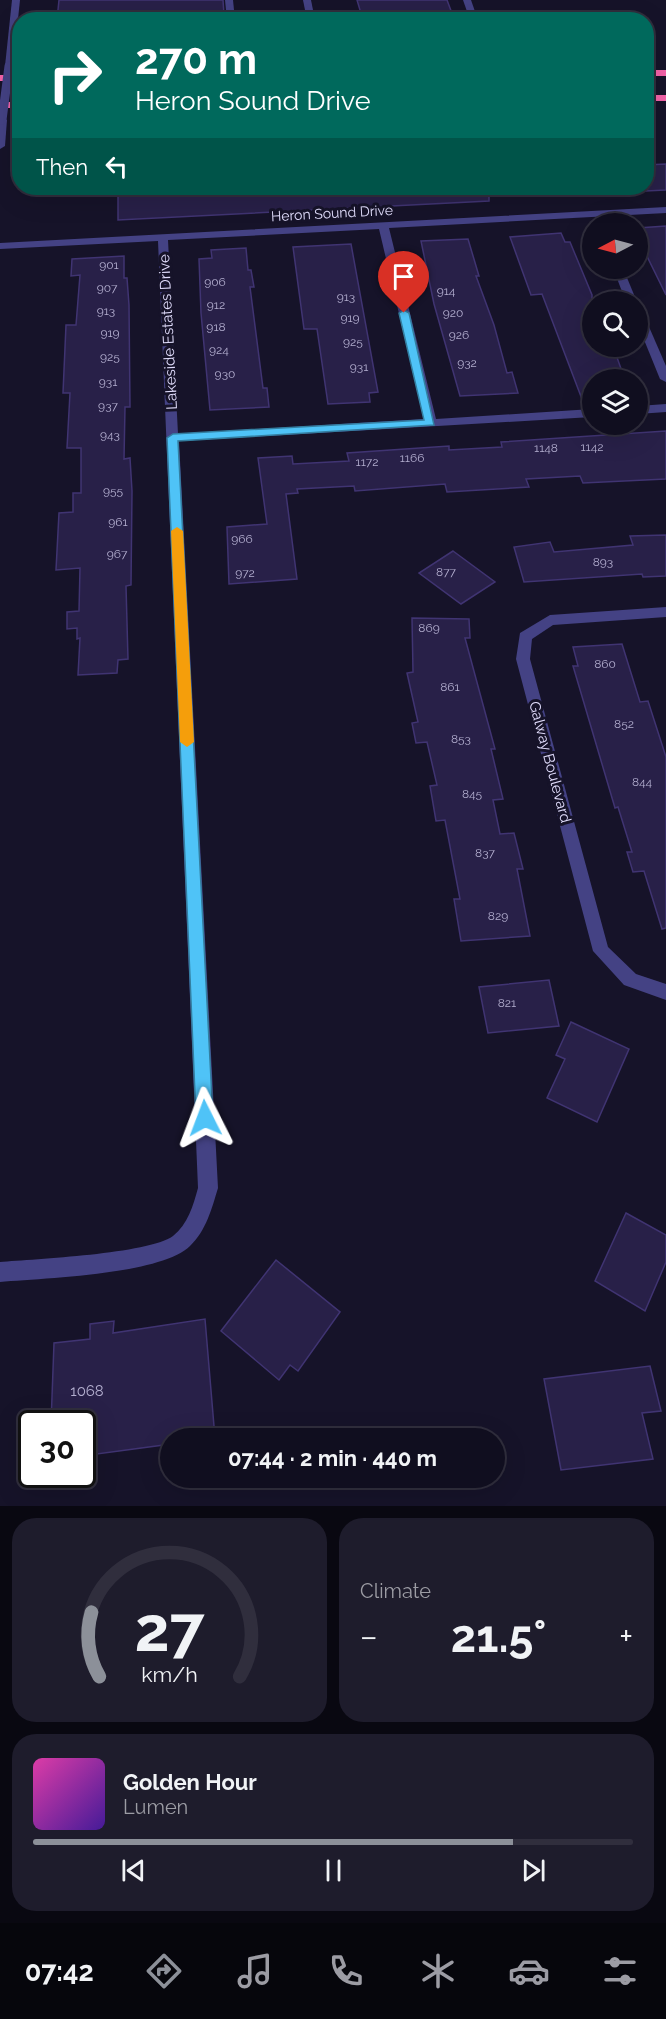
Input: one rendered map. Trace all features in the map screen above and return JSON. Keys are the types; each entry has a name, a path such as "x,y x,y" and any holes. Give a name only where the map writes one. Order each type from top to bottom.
{"street":[{"path":"0,146 12,49"},
{"name":"Heron Sound Drive","path":"643,213 666,210"},
{"name":"Heron Sound Drive","path":"0,246 383,225 582,219"},
{"path":"383,225 431,423"},
{"name":"Lakeside Estates Drive","path":"0,1272 143,1256 177,1245 198,1223 208,1188 163,237"},
{"path":"648,337 666,379"},
{"path":"648,409 666,408"},
{"path":"173,438 582,414"},
{"name":"Galway Boulevard","path":"666,612 550,620 525,637 523,659 601,951 630,980 666,992"}],"building":[{"path":"59,0 223,0 224,12 58,12"},
{"path":"357,0 447,0 452,12 361,12"},
{"path":"666,164 666,190 654,191 654,165"},
{"path":"118,195 489,195 489,201 118,220"},
{"path":"666,226 666,295 648,258 648,227"},
{"path":"561,233 565,242 570,242 582,271 582,279 585,279 590,291 582,291 582,357 617,357 621,369 582,369 582,399 542,294 531,295 510,237"},
{"path":"468,239 479,276 476,276 494,325 507,373 512,372 518,393 460,396 434,304 421,241"},
{"path":"351,244 378,392 369,393 370,402 328,404 317,329 304,329 293,247"},
{"path":"246,248 248,270 251,270 254,287 250,287 263,388 267,388 269,407 210,410 201,313 199,259 212,258 211,250"},
{"path":"124,256 124,278 127,278 129,305 130,407 125,407 124,459 130,458 132,491 131,585 126,586 128,659 118,660 117,673 78,675 80,638 77,639 77,628 67,629 67,612 79,611 80,568 56,570 59,513 73,512 73,493 81,493 81,448 67,448 70,393 63,393 66,325 76,325 80,275 71,276 72,259"},
{"path":"666,431 666,479 583,483 580,476 526,479 529,487 447,492 445,484 355,491 354,486 297,489 298,493 286,494 297,579 229,584 227,527 267,524 258,458 292,456 293,464 349,461 347,453 449,446 449,450 502,447 501,442 606,435 648,435 648,432"},
{"path":"666,535 666,576 643,577 642,574 524,582 514,547 550,542 554,552 633,545 630,536"},
{"path":"453,551 495,582 461,604 419,573"},
{"path":"412,618 469,619 470,638 465,638 495,749 491,749 503,799 493,800 500,834 514,833 523,869 517,869 530,936 461,941 454,899 460,899 445,820 436,821 430,786 437,785 427,742 416,743 412,723 418,722 407,673 413,672"},
{"path":"622,644 640,702 648,701 666,757 666,928 662,929 644,871 633,872 627,852 632,852 618,807 615,808 573,666 578,666 573,647"},
{"path":"549,980 559,1026 488,1033 479,987"},
{"path":"571,1022 629,1049 597,1122 547,1098 565,1059 556,1055"},
{"path":"626,1213 666,1235 666,1262 645,1311 595,1281"},
{"path":"276,1260 340,1312 298,1371 290,1365 279,1380 221,1331"},
{"path":"205,1319 214,1428 160,1428 160,1445 96,1454 96,1410 52,1410 54,1343 90,1339 90,1324 114,1321 113,1333"},
{"path":"650,1366 661,1411 642,1413 653,1459 561,1470 544,1379"}],"slow traffic":[{"path":"177,531 187,742"}],"route":[{"path":"205,1118 173,438 431,423 404,313"}]}
